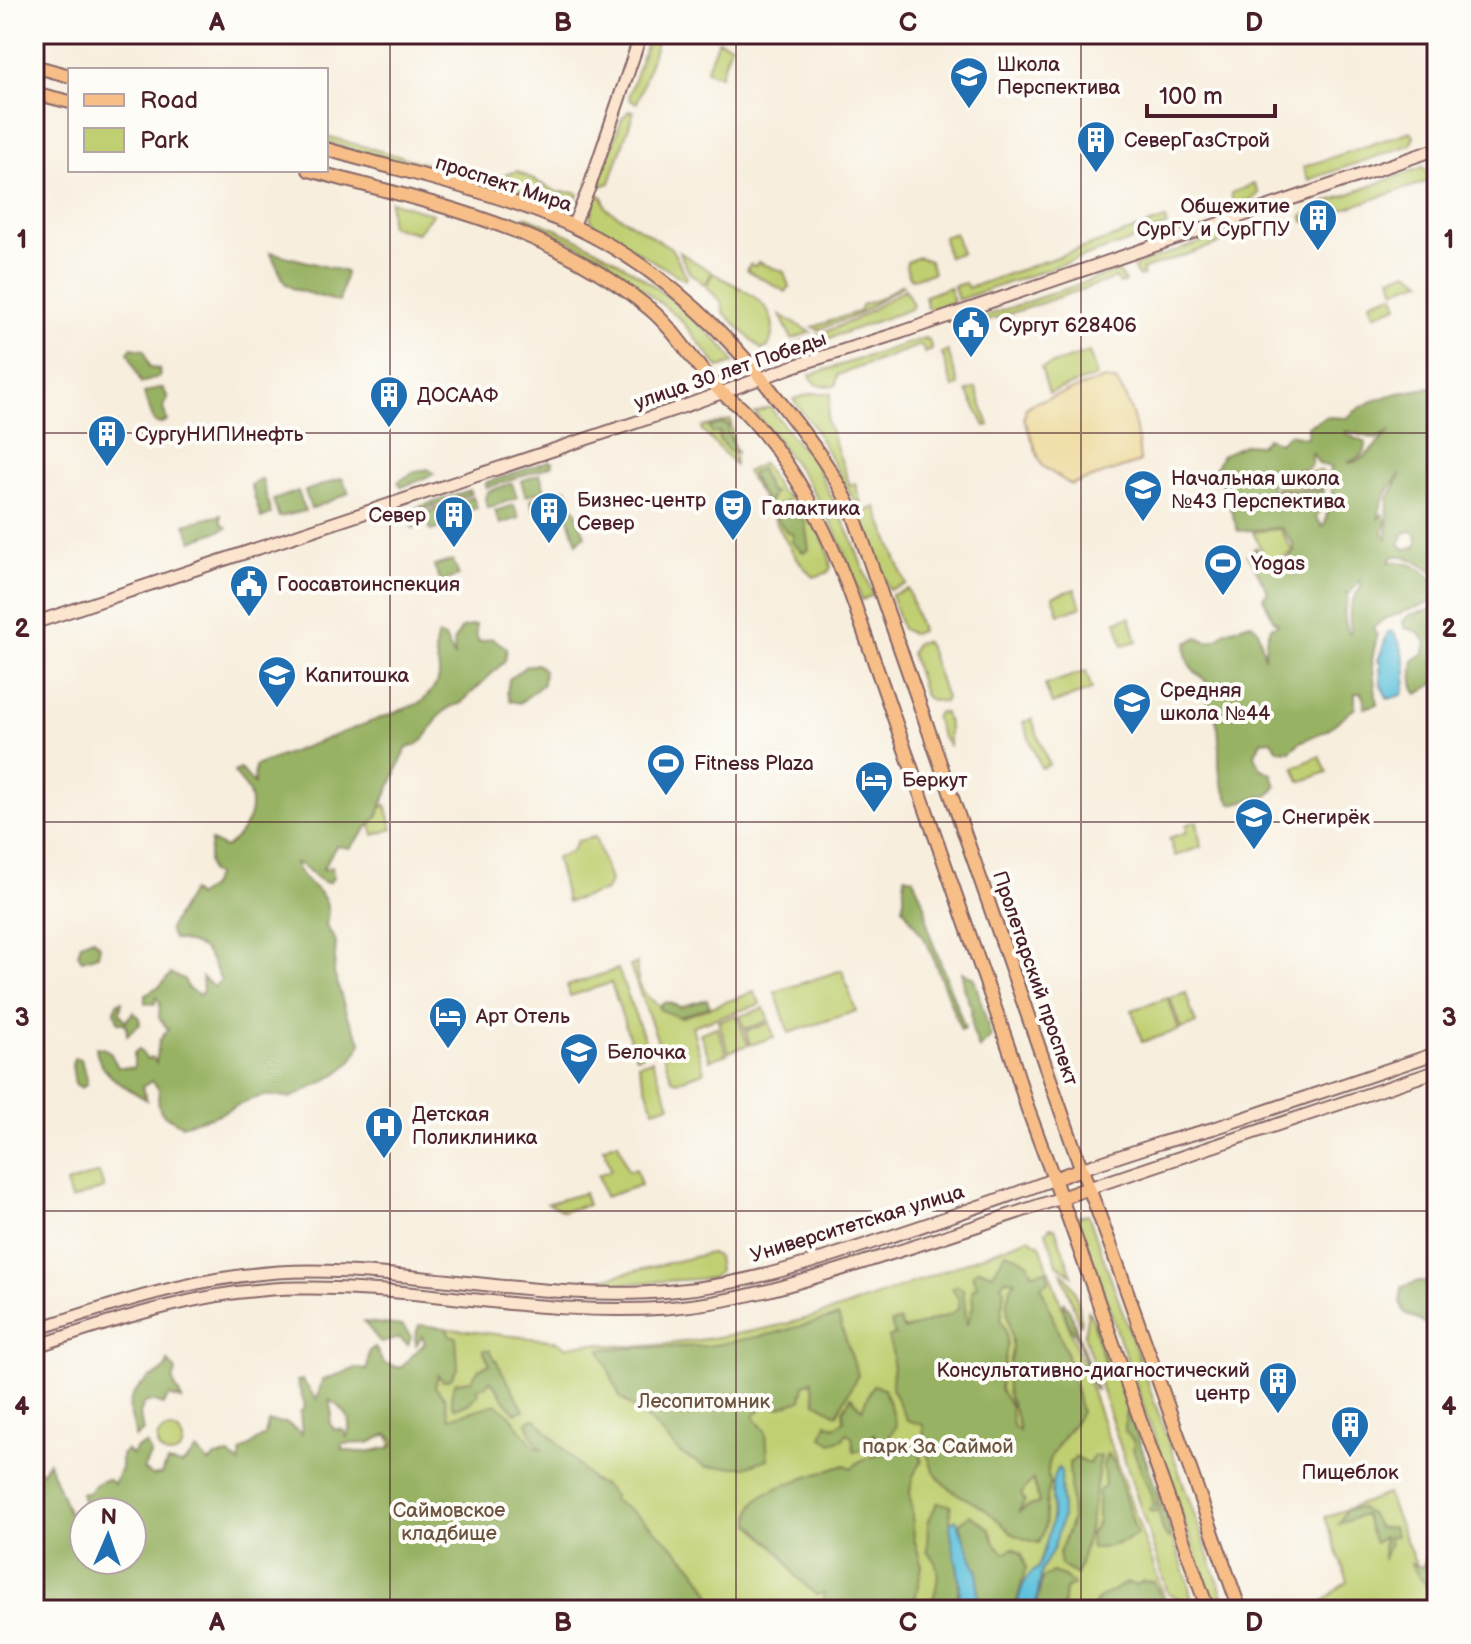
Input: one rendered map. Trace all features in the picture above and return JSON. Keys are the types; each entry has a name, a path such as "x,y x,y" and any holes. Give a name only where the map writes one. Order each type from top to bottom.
{"main road":[{"path":"573,226 641,34"},
{"path":"34,66 68,75"},
{"path":"34,93 68,102"},
{"name":"улица 30 лет Победы","path":"34,623 1437,149"},
{"name":"проспект Мира","path":"328,150 486,195 573,226 633,260 671,288 763,377"},
{"name":"проспект Мира","path":"316,172 480,217 567,254 650,310 684,344 722,392"},
{"name":"Пролетарский проспект","path":"763,377 827,463 853,513 1081,1169 1240,1610"},
{"path":"722,392 744,411 785,463 833,546 925,803 1027,1107 1208,1610"},
{"name":"Университетская улица","path":"34,1330 190,1283 279,1272 344,1271 538,1290 617,1294 725,1284 834,1256 1081,1169 1215,1128 1437,1053"},
{"name":"Университетская улица","path":"34,1347 159,1308 262,1290 364,1290 571,1310 700,1305 839,1271 1437,1071"}],"green space":[{"path":"648,40 657,42 637,103 630,100 629,94"},
{"path":"718,40 731,45 720,76 706,71"},
{"path":"629,111 634,111 610,183 598,187 622,118"},
{"path":"1411,131 1414,137 1410,145 1308,180 1303,167"},
{"path":"328,137 481,179 483,182 479,184 328,143"},
{"path":"1423,167 1430,175 1429,181 1304,222 1303,216 1327,202"},
{"path":"517,171 557,192 576,192 575,201 569,208 558,210 496,186 496,177"},
{"path":"1254,184 1259,193 1234,205 1231,193"},
{"path":"597,194 603,197 606,208 671,248 687,277 685,280 596,227 590,217"},
{"path":"390,201 433,214 417,233 390,226"},
{"path":"527,217 599,250 641,276 716,339 734,363 719,368 680,319 604,258 523,218"},
{"path":"1165,219 1167,225 1142,237 958,300 954,286 965,283 968,288"},
{"path":"1236,230 1232,239 1142,270 1143,276 1139,277 1134,269 1138,264"},
{"path":"955,233 961,253 948,257 943,237"},
{"path":"270,252 346,272 339,302 294,289 285,283"},
{"path":"679,252 712,272 705,285 689,272"},
{"path":"918,257 930,261 933,273 911,279 907,262"},
{"path":"758,262 784,272 789,287 786,292 747,270 750,264 755,266"},
{"path":"1118,271 1125,282 1119,284 1116,278 988,321 987,327 971,332 968,322"},
{"path":"1409,271 1422,281 1395,290 1391,277"},
{"path":"713,273 749,293 767,310 773,332 768,347 762,350 723,312 722,303 706,286"},
{"path":"902,284 857,315 818,330 813,327 860,311 861,305 879,299"},
{"path":"949,287 954,302 927,308 925,296"},
{"path":"905,289 913,305 911,309 796,350 794,345 856,319"},
{"path":"1394,294 1398,306 1374,315 1370,302"},
{"path":"780,315 811,332 792,339"},
{"path":"924,338 929,340 932,350 925,353 921,345 838,375 836,385 817,385 810,375"},
{"path":"131,348 144,350 150,368 159,369 160,377 141,383 128,352"},
{"path":"948,351 959,386 953,388 942,353"},
{"path":"1089,352 1097,376 1049,393 1041,368"},
{"path":"163,388 168,398 163,407 167,421 160,424 154,422 144,393"},
{"path":"976,388 989,425 985,426 967,391"},
{"path":"1431,388 1437,403 1437,488 1431,479 1437,499 1437,572 1410,558 1392,557 1389,562 1409,564 1427,574 1437,583 1437,600 1384,619 1373,628 1377,636 1372,660 1377,704 1364,708 1365,700 1361,693 1355,693 1355,708 1327,730 1300,742 1290,751 1278,750 1272,740 1261,741 1255,754 1260,768 1272,774 1276,787 1269,795 1231,804 1221,780 1217,723 1206,697 1206,681 1190,665 1186,655 1187,643 1198,637 1208,642 1226,631 1251,623 1258,630 1265,658 1271,627 1278,624 1263,597 1268,592 1248,554 1256,547 1267,564 1280,564 1294,552 1293,544 1281,528 1238,531 1216,467 1222,455 1246,444 1260,445 1267,438 1279,443 1289,434 1307,438 1308,426 1326,417 1347,418 1376,400","holes":["1346,431 1376,439 1390,431 1365,456 1347,463 1363,454 1366,447 1366,443 1347,435","1312,452 1319,464 1332,467 1329,472 1332,489 1323,527 1316,517 1322,508 1324,490 1272,490 1270,473 1306,469 1312,464","1401,474 1388,498 1387,538 1383,533 1386,521 1382,514 1378,520 1383,501","1412,531 1416,534 1415,547 1405,549 1399,544 1404,533","1360,580 1361,588 1350,608 1349,633 1344,616 1348,599 1345,593 1349,594"]},
{"path":"814,393 831,393 827,421 850,485 855,483 861,503 855,502 813,426 793,399"},
{"path":"770,407 800,447 812,457 851,537 873,595 862,600 840,542 813,490 755,413"},
{"path":"731,420 735,465 702,430 702,427"},
{"path":"730,425 727,431 737,453 729,451 719,439 720,432 712,433 709,427"},
{"path":"549,461 553,463 551,466 486,488 485,483"},
{"path":"763,463 780,492 792,498 770,510 746,472"},
{"path":"428,469 434,474 402,487 398,482 414,472"},
{"path":"760,469 769,491 774,492 768,503 751,474"},
{"path":"1322,471 1326,487 1276,488 1275,475"},
{"path":"540,474 545,490 526,496 521,481"},
{"path":"342,478 349,493 311,509 305,491"},
{"path":"262,479 271,514 261,518 251,485"},
{"path":"512,483 517,498 488,508 485,499 487,492"},
{"path":"567,488 571,497 533,509 530,500"},
{"path":"470,490 471,494 408,515 407,511"},
{"path":"298,491 305,511 279,517 273,500"},
{"path":"473,497 477,508 451,517 452,524 431,531 428,523 413,529 409,518"},
{"path":"796,502 824,541 831,568 827,573 814,577 807,571 772,515"},
{"path":"514,505 519,518 500,524 495,511"},
{"path":"565,507 575,508 585,536 577,543"},
{"path":"876,507 906,584 889,590 861,517 864,512"},
{"path":"783,510 792,511 805,522 809,550 803,552 792,542 794,535 787,532 775,516"},
{"path":"221,515 221,522 227,528 192,541 185,524"},
{"path":"1280,529 1293,552 1268,563 1253,532"},
{"path":"453,560 459,576 441,582 434,566"},
{"path":"908,589 921,631 913,634 902,629 891,595"},
{"path":"1075,589 1081,607 1059,614 1053,596"},
{"path":"1437,608 1437,682 1418,694 1413,683 1414,660 1424,653 1426,641 1416,631 1404,628 1403,621 1409,615"},
{"path":"1130,617 1137,641 1123,645 1116,621"},
{"path":"476,625 479,642 492,638 507,648 505,661 460,704 442,713 421,742 406,749 377,817 350,848 336,846 322,870 331,867 334,877 329,883 319,880 295,863 326,904 326,925 336,942 334,973 347,1016 361,1041 358,1051 333,1076 290,1098 261,1097 182,1125 169,1118 159,1108 159,1089 152,1081 142,1087 147,1100 107,1072 96,1047 108,1051 118,1067 134,1068 134,1053 139,1049 147,1060 152,1057 156,1063 159,1041 168,1029 159,1018 160,1002 156,997 155,1004 145,1003 145,994 160,986 171,974 184,979 188,989 200,995 203,990 202,977 214,987 221,980 205,951 173,939 169,929 191,891 196,897 209,888 216,875 210,872 208,862 211,841 225,848 242,831 249,817 249,793 234,772 240,769 254,784 255,766 420,703 437,682 439,668 435,645 438,635 445,638 455,658 454,640 462,628"},
{"path":"924,641 946,698 944,702 925,696 911,653 916,643"},
{"path":"537,664 544,670 543,684 520,703 510,701 507,693 509,679 526,666"},
{"path":"1086,671 1092,690 1052,704 1045,685"},
{"path":"939,712 945,713 949,745 941,735 935,717"},
{"path":"1032,719 1049,765 1041,768 1023,722"},
{"path":"1320,756 1327,772 1300,782 1294,767"},
{"path":"386,805 393,829 374,835 370,822 379,808"},
{"path":"1197,821 1201,847 1175,856 1169,838 1187,832 1186,825"},
{"path":"595,837 610,881 606,891 567,902 556,858 572,851 577,841"},
{"path":"905,876 913,878 925,905 929,932 965,1028 961,1030 928,945 903,907"},
{"path":"93,938 100,946 98,955 82,960 78,954 81,943"},
{"path":"637,963 643,991 655,1003 680,1018 754,992 761,1004 692,1026 704,1072 677,1081 672,1079 630,966"},
{"path":"618,969 649,1052 636,1057 611,983 570,996 567,986"},
{"path":"842,970 856,1011 789,1033 775,992"},
{"path":"962,972 974,978 991,1037 979,1049 972,1029 971,1007 963,988"},
{"path":"1186,993 1196,1024 1181,1029 1170,998"},
{"path":"1168,998 1179,1030 1142,1042 1132,1010"},
{"path":"707,999 710,1007 678,1017 659,1009 661,1004 667,1002 680,1007"},
{"path":"122,1001 120,1013 126,1021 133,1012 140,1024 127,1035 126,1024 118,1022 115,1011 117,1003"},
{"path":"764,1008 769,1021 745,1029 740,1016"},
{"path":"737,1015 748,1045 729,1052 718,1021"},
{"path":"770,1023 774,1037 750,1045 746,1031"},
{"path":"717,1027 727,1054 710,1060 700,1033"},
{"path":"74,1058 81,1059 87,1083 82,1088 75,1084"},
{"path":"652,1060 670,1105 654,1110 638,1064"},
{"path":"618,1142 628,1171 636,1169 641,1185 605,1197 598,1175 611,1170 604,1147"},
{"path":"99,1173 104,1188 71,1200 66,1184"},
{"path":"584,1193 588,1205 563,1211 548,1203"},
{"path":"1088,1214 1228,1610 1215,1610 1077,1217"},
{"path":"1050,1227 1055,1228 1072,1275 1057,1264 1046,1232"},
{"name":"парк За Саймой","path":"1029,1238 1040,1245 1169,1610 34,1610 68,1576 148,1576 148,1507 237,1478 392,1447 382,1414 426,1345 426,1326 557,1341 566,1347 583,1344 651,1345 692,1341 783,1324 890,1291"},
{"path":"1006,1252 1028,1262 1032,1273 1047,1270 1049,1281 1041,1286 1066,1352 1081,1412 1056,1447 1049,1465 1046,1521 1039,1543 1014,1534 987,1511 942,1482 929,1460 923,1425 907,1420 892,1390 893,1354 888,1338 895,1335 891,1323 899,1320 904,1330 949,1315 958,1309 958,1298 952,1289 956,1285 963,1289 967,1325 973,1306 972,1290 977,1286 972,1275 979,1269 993,1274","holes":["1005,1279 1016,1281 1007,1304 1012,1338 1007,1384 1019,1431 1013,1426 1010,1405 1000,1390 1007,1346 1001,1321 1004,1289 1001,1285","1033,1479 1039,1503 1018,1513 1025,1500 1021,1494"]},
{"path":"710,1253 717,1256 719,1272 712,1278 601,1285 547,1282 584,1283"},
{"path":"1061,1271 1076,1296 1080,1326"},
{"path":"1419,1281 1437,1285 1437,1323 1429,1326 1405,1313 1400,1303 1402,1287"},
{"path":"1064,1302 1070,1311 1097,1390 1094,1389 1076,1334 1066,1319"},
{"path":"1088,1311 1102,1333 1188,1582 1192,1603 1168,1593 1084,1335"},
{"name":"Лесопитомник","path":"838,1316 858,1375 837,1414 816,1402 812,1381 804,1385 801,1400 778,1408 765,1403 754,1417 766,1432 768,1459 745,1467 706,1467 680,1453 654,1425 620,1397 600,1349 709,1346 772,1334"},
{"path":"364,1322 403,1326 411,1337 408,1345 399,1338 381,1343"},
{"path":"1094,1323 1102,1333 1116,1374 1112,1377 1101,1351"},
{"name":"Саймовское кладбище","path":"419,1325 446,1328 450,1335 456,1337 458,1367 451,1379 443,1381 438,1375 435,1387 445,1398 449,1418 496,1404 509,1414 535,1448 542,1450 527,1423 536,1419 593,1481 603,1485 614,1496 613,1501 645,1521 680,1553 700,1576 719,1610 34,1610 34,1468 42,1472 48,1462 68,1511 68,1576 148,1576 148,1496 82,1496 81,1493 88,1493 95,1484 107,1479 114,1484 121,1468 121,1455 126,1450 132,1455 135,1449 146,1444 151,1453 143,1470 152,1476 162,1474 167,1462 182,1465 197,1450 209,1463 215,1457 230,1455 239,1464 241,1452 265,1435 268,1422 287,1423 302,1434 300,1413 305,1406 297,1381 302,1380 317,1400 322,1380 357,1368 367,1370 369,1351 375,1347 383,1363 400,1368 425,1343 422,1336 416,1345","holes":["329,1400 348,1419 347,1437 344,1431 335,1430 330,1424","388,1434 395,1440 392,1447 354,1452 342,1449 342,1444 369,1443"]},
{"path":"483,1350 490,1350 524,1410 515,1413 490,1380 486,1386 477,1388 479,1393 468,1404 454,1408 451,1395 456,1382 471,1380 479,1369 490,1364"},
{"path":"168,1361 176,1371 173,1382 182,1400 169,1396 163,1405 151,1401 144,1403 140,1415 143,1431 135,1438 131,1398 149,1378 164,1370"},
{"path":"873,1385 884,1388 895,1422 896,1427 885,1441 877,1444 874,1434 865,1449 854,1452 852,1436 847,1433 843,1439 831,1443 822,1437 827,1423 835,1427 844,1421 843,1411 851,1397 862,1409"},
{"path":"1129,1412 1159,1498 1156,1506 1162,1506 1172,1537 1168,1539 1158,1510 1149,1510 1153,1504 1152,1498 1133,1449 1134,1442 1125,1431 1125,1414"},
{"path":"170,1429 179,1433 183,1442 179,1451 170,1455 161,1451 157,1442 161,1433"},
{"path":"912,1444 922,1461 913,1476 910,1491 914,1538 922,1566 913,1610 829,1610 824,1604 824,1593 816,1595 796,1576 782,1554 751,1524 754,1505 764,1495 786,1485 845,1465 852,1468 860,1461"},
{"path":"1107,1454 1114,1462 1137,1535 1109,1546 1091,1548 1090,1534 1098,1522 1098,1492 1105,1485 1103,1465"},
{"path":"1093,1456 1101,1456 1088,1531 1076,1575 1061,1565 1059,1553 1072,1519 1069,1464 1076,1457 1089,1464"},
{"path":"1387,1494 1414,1560 1437,1599 1437,1610 1311,1610 1348,1582 1325,1517"},
{"path":"937,1503 951,1505 951,1532 959,1586 953,1610 930,1610 938,1572 927,1552 928,1522"},
{"path":"1360,1508 1372,1516 1378,1528 1393,1527 1396,1536 1388,1537 1390,1544 1383,1560 1384,1537 1375,1543 1364,1515 1339,1524 1346,1510"},
{"path":"970,1515 989,1528 995,1543 1004,1553 1013,1548 1022,1554 1026,1567 1015,1610 977,1610 978,1573 966,1547 960,1523"},
{"path":"1437,1538 1437,1610 1431,1610 1432,1594 1411,1563 1420,1567 1423,1565"},
{"path":"1052,1572 1064,1576 1074,1585 1065,1589 1063,1610 1035,1610 1042,1579"},
{"path":"1143,1581 1154,1582 1167,1610 1090,1610 1096,1601 1111,1591 1127,1583 1136,1585"}],"sand":[{"path":"1105,379 1117,382 1127,401 1136,431 1140,462 1071,485 1042,466 1024,418 1026,408"}],"water":[{"path":"1392,631 1403,653 1406,680 1402,695 1388,699 1381,685 1378,661 1388,632"},
{"path":"1058,1468 1061,1471 1062,1518 1054,1547 1042,1569 1035,1610 1017,1610 1023,1586 1038,1568 1046,1544 1052,1518 1053,1479"},
{"path":"956,1519 978,1573 977,1610 957,1610 960,1588 950,1523"}],"place":[{"name":"Школа Перспектива","path":"969,110"},
{"name":"СеверГазСтрой","path":"1096,174"},
{"name":"Общежитие СурГУ и СурГПУ","path":"1318,252"},
{"name":"Сургут 628406","path":"971,359"},
{"name":"ДОСААФ","path":"389,429"},
{"name":"СургуНИПИнефть","path":"107,468"},
{"name":"Начальная школа №43 Перспектива","path":"1143,523"},
{"name":"Галактика","path":"733,542"},
{"name":"Бизнес-центр Север","path":"549,545"},
{"name":"Север","path":"454,549"},
{"name":"Yogas","path":"1223,597"},
{"name":"Гоосавтоинспекция","path":"249,618"},
{"name":"Капитошка","path":"277,709"},
{"name":"Средняя школа №44","path":"1132,736"},
{"name":"Fitness Plaza","path":"666,797"},
{"name":"Беркут","path":"874,814"},
{"name":"Снегирёк","path":"1254,851"},
{"name":"Арт Отель","path":"448,1050"},
{"name":"Белочка","path":"579,1086"},
{"name":"Детская Поликлиника","path":"384,1160"},
{"name":"Консультативно-диагностический центр","path":"1278,1415"},
{"name":"Пищеблок","path":"1350,1459"}]}
